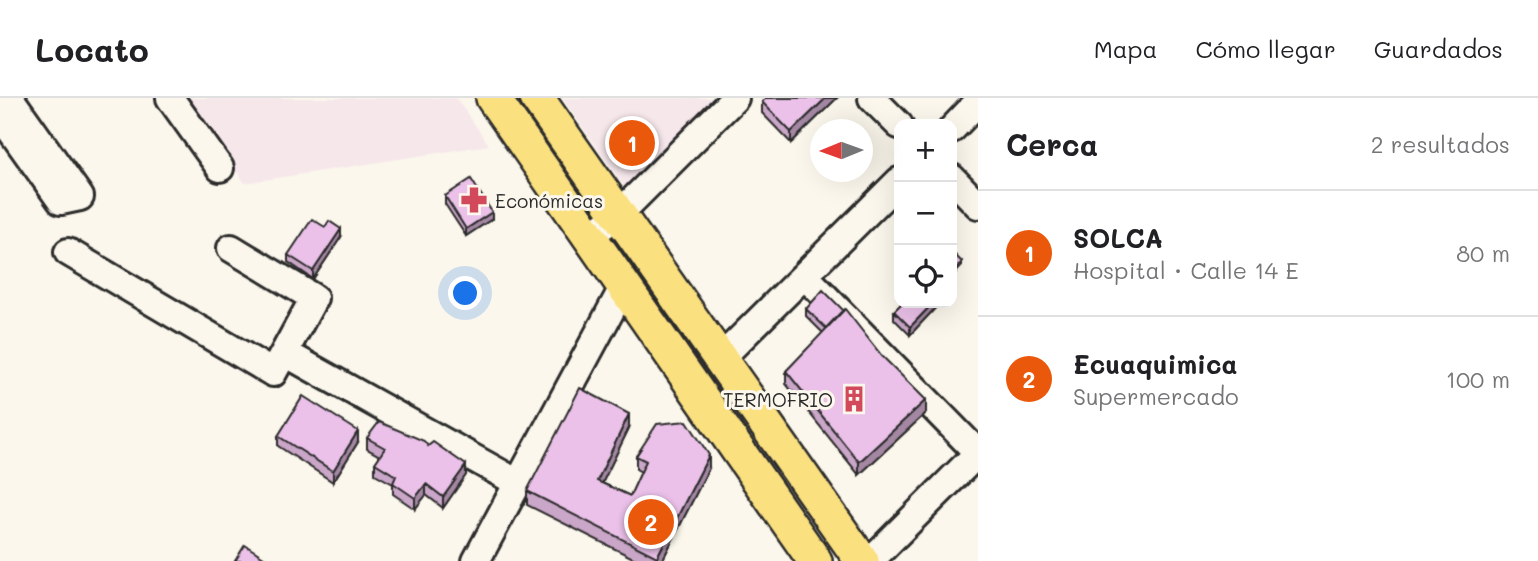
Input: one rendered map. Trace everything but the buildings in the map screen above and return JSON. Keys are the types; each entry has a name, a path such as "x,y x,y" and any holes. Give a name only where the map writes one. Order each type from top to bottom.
{"main road":[{"path":"493,98 815,561"},
{"path":"537,98 862,561"}],"street":[{"path":"170,98 220,168"},
{"path":"589,236 618,215 735,98"},
{"path":"872,98 894,120"},
{"path":"957,124 978,103"},
{"path":"720,359 898,182"},
{"path":"956,182 978,205"},
{"path":"68,252 273,373 314,298 231,248"},
{"path":"805,276 978,453 870,561"},
{"path":"476,561 624,286"},
{"path":"285,353 518,483"}],"shaded area":[{"path":"184,98 456,98 489,145 245,183"},
{"path":"562,98 714,98 625,188"}],"place":[{"name":"SOLCA","path":"632,143"},
{"name":"Económicas","path":"474,200"},
{"name":"TERMOFRIO","path":"854,399"},
{"name":"Ecuaquimica","path":"651,522"}]}
